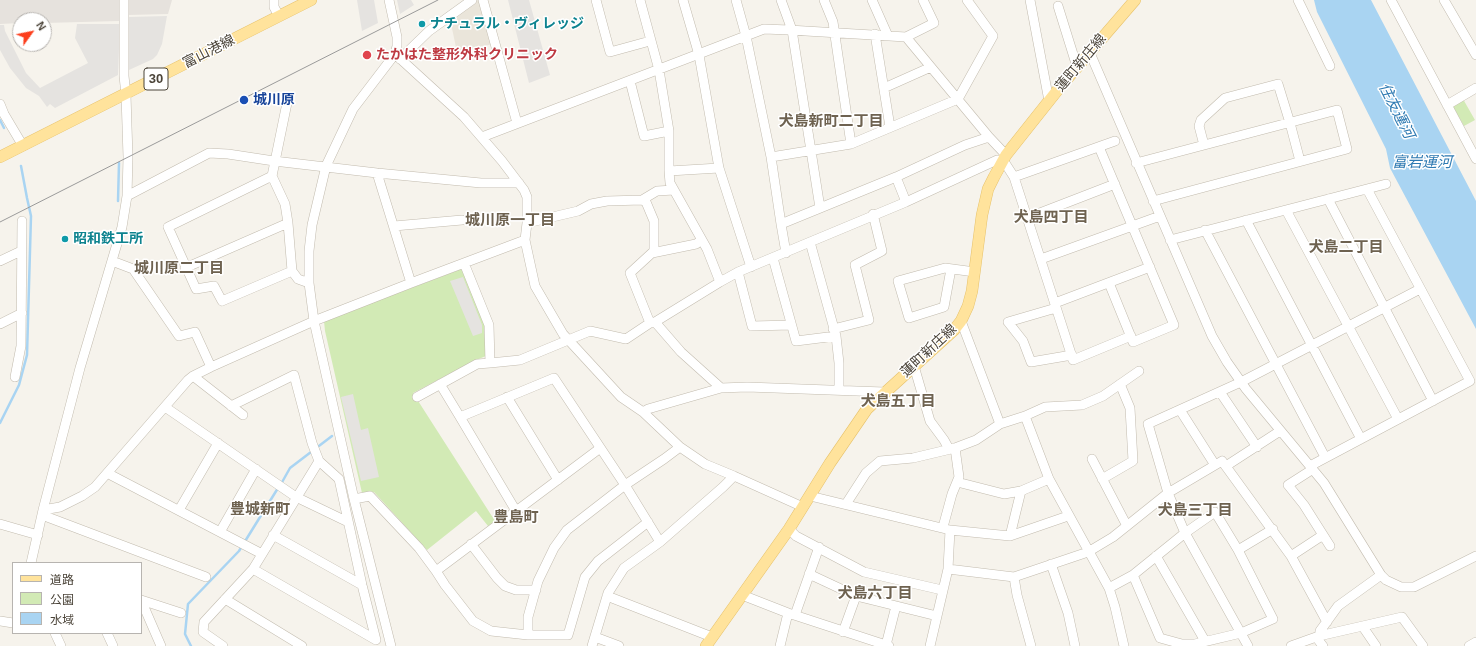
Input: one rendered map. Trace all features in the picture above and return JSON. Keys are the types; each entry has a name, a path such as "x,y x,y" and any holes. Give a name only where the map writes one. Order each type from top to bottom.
{"main road":[{"name":"富山港線","path":"0,157 311,0"},
{"name":"蓮町新庄線","path":"709,642 789,530 867,409 954,330 961,321 968,306 975,272 982,215 988,189 1005,158 1049,101 1135,0"}],"street":[{"path":"31,562 80,368 122,226 127,196 128,157 124,76 124,0"},
{"path":"274,0 274,6 279,16"},
{"path":"389,0 397,37 398,56 464,117 519,183 527,197 527,223 525,240 535,286 564,334 621,397 643,412 680,447 705,464 803,507"},
{"path":"391,646 354,499 314,322 309,283 309,251 312,225 326,166 353,109 398,56 429,31 472,0"},
{"path":"483,0 517,123"},
{"path":"596,0 610,52 650,41"},
{"path":"640,0 659,70 669,131 670,183 702,240 720,282"},
{"path":"683,0 699,55 719,168 751,267"},
{"path":"736,0 746,36 771,157 786,252"},
{"path":"781,0 792,30 820,208"},
{"path":"824,0 833,22 833,33 851,144"},
{"path":"872,0 888,36"},
{"path":"482,137 764,29 875,34 906,37 934,23 923,0"},
{"path":"771,157 851,144 958,99 993,36 967,0"},
{"path":"1030,0 1049,101"},
{"path":"1298,0 1330,66"},
{"path":"1391,0 1476,159"},
{"path":"1444,0 1476,55"},
{"path":"1058,6 1078,67"},
{"path":"875,34 890,127"},
{"path":"906,37 1005,158 1014,178 1073,360 1131,336"},
{"path":"1090,53 1136,163 1212,336 1241,382 1324,483 1381,575 1386,580 1401,587 1414,587 1476,556"},
{"path":"884,88 931,67"},
{"path":"630,81 644,136 669,131"},
{"path":"1204,145 1198,126 1201,120 1225,98 1278,84 1300,161"},
{"path":"1447,105 1476,88"},
{"path":"287,103 272,176 285,204 292,271 298,279 309,283"},
{"path":"0,104 4,114 23,146"},
{"path":"1136,163 1337,110 1347,149 1153,201"},
{"path":"781,224 896,177 965,145 989,137"},
{"path":"1014,178 1115,141"},
{"path":"1099,147 1174,325 1133,342 1109,283"},
{"path":"127,196 209,153 228,154 377,173 481,183 519,183"},
{"path":"417,397 477,364 520,360 590,331 626,339 738,272 873,214 906,202 1005,158"},
{"path":"669,171 719,168"},
{"path":"377,173 411,283"},
{"path":"272,176 168,227 185,268 196,289 214,286 222,301 292,271"},
{"path":"896,177 906,202"},
{"path":"1027,218 1115,184"},
{"path":"1170,240 1386,184"},
{"path":"1330,546 1304,505 1288,485 1326,457 1470,381 1367,189"},
{"path":"527,223 578,211 591,204 607,201 642,200 657,191 674,190"},
{"path":"1328,199 1433,401"},
{"path":"642,200 646,202 654,221 654,251 630,273 653,323 681,352 721,388"},
{"path":"1286,210 1398,419"},
{"path":"773,258 796,341 835,333 869,320 855,265 882,251 873,214"},
{"path":"1041,259 1160,216"},
{"path":"394,226 462,220"},
{"path":"1246,220 1361,439"},
{"path":"15,377 21,346 22,221"},
{"path":"185,268 288,224"},
{"path":"1205,230 1326,457"},
{"path":"43,512 60,507 82,496 95,487 193,376 314,322 411,283 525,240"},
{"path":"652,253 696,244 702,240"},
{"path":"810,242 835,333 839,363 839,390"},
{"path":"0,261 21,251"},
{"path":"112,261 133,269 179,336 195,332 211,367"},
{"path":"464,263 489,325 490,363"},
{"path":"1072,355 1031,362 1023,341 1008,322 1056,306 1150,267"},
{"path":"951,269 944,308 909,318 898,280 945,268 975,272"},
{"path":"738,272 752,326 791,325"},
{"path":"1248,646 1242,632 1185,533 1168,493 1148,424 1241,382 1420,289"},
{"path":"0,324 22,314"},
{"path":"961,321 1000,424"},
{"path":"914,366 930,421 952,448 959,477 946,528 948,569 930,646"},
{"path":"846,504 866,473 880,461 913,458 952,448 976,440 1000,424 1025,416 1045,407 1082,405 1103,396 1139,371"},
{"path":"231,406 294,375 312,443 319,461 339,479 376,643"},
{"path":"193,376 243,415"},
{"path":"460,417 554,378 599,449 625,485 660,542"},
{"path":"440,384 516,511"},
{"path":"1102,479 1133,460 1130,408 1120,384"},
{"path":"643,412 648,409 721,388 747,387 884,392"},
{"path":"1220,392 1256,447"},
{"path":"507,397 558,480"},
{"path":"165,407 296,497 348,522"},
{"path":"1180,410 1215,465"},
{"path":"1025,416 1049,480 1109,588 1124,646"},
{"path":"1226,466 1280,431"},
{"path":"179,510 218,444"},
{"path":"528,635 528,617 538,581 554,548 567,530 625,485 680,447"},
{"path":"436,571 599,449"},
{"path":"1092,459 1127,526"},
{"path":"223,646 203,632 204,622 253,569 319,461"},
{"path":"948,569 1014,577 1088,552 1113,537 1168,493 1222,461 1273,529 1291,556 1327,622"},
{"path":"220,532 256,469"},
{"path":"107,473 262,554"},
{"path":"592,646 607,596 624,568 660,542 734,476"},
{"path":"957,482 1004,494 1021,491 1049,480"},
{"path":"1010,536 1021,491"},
{"path":"354,499 370,496 419,548 473,621 491,631 528,635 568,635 585,577 598,561 648,522"},
{"path":"810,496 946,528 1010,536 1068,516"},
{"path":"43,512 206,577"},
{"path":"1109,588 1133,575 1185,533 1215,512 1238,550 1273,618 1242,632 1194,644 1182,644 1160,638 1133,575"},
{"path":"0,524 38,535"},
{"path":"1238,550 1273,529"},
{"path":"789,530 796,536 864,572 942,590"},
{"path":"274,535 362,585"},
{"path":"1291,556 1323,535"},
{"path":"471,544 505,586 516,590 536,590"},
{"path":"780,646 819,547"},
{"path":"1156,556 1205,641"},
{"path":"1051,564 1068,613 1075,646"},
{"path":"253,569 376,643"},
{"path":"809,574 856,596 937,616"},
{"path":"1323,646 1319,641 1320,631 1338,606 1381,575"},
{"path":"1014,577 1017,595 1031,646"},
{"path":"742,595 843,632 887,645 896,606"},
{"path":"607,596 709,642"},
{"path":"843,632 856,596"},
{"path":"225,599 302,646"},
{"path":"142,600 181,613"},
{"path":"142,602 161,646"},
{"path":"1291,646 1320,636 1402,617 1423,646"},
{"path":"0,621 12,623"},
{"path":"1363,627 1376,646"},
{"path":"55,634 61,646"},
{"path":"107,634 113,646"},
{"path":"595,636 618,646"},
{"path":"1469,646 1476,642"}],"shaded area":[{"path":"0,0 120,0 119,21 52,23 52,12 12,12 12,23 0,24"},
{"path":"128,0 172,0 168,14 128,15"},
{"path":"357,0 374,0 378,23 362,31"},
{"path":"397,0 411,0 414,5 400,14"},
{"path":"476,0 479,0 493,44 457,52 450,19"},
{"path":"508,0 529,0 550,75 529,83"},
{"path":"167,16 162,44 157,55 153,59 129,70 128,17"},
{"path":"77,24 120,24 118,75 55,108 50,104 47,107 39,96 26,88 10,68 0,50 0,25 4,25 5,31 12,45 12,52 16,52 26,73 40,88 88,63 75,38"},
{"path":"463,277 482,325 482,333 473,336 450,281"},
{"path":"353,394 361,430 368,428 379,477 361,481 341,397"}],"green space":[{"path":"1463,99 1475,120 1464,126 1452,105"},
{"path":"461,269 484,324 486,356 413,393 495,521 488,526 476,511 427,550 374,492 362,493 324,321"}],"water":[{"name":"富岩運河","path":"1314,0 1371,0 1476,201 1476,329 1390,168 1386,149 1317,12"}],"waterway":[{"path":"0,120 4,128"},
{"path":"118,201 119,163"},
{"path":"0,423 19,385 27,355 31,216 21,166"},
{"path":"281,484 290,468 332,436"},
{"path":"191,646 185,634 188,604 239,551 278,488"}],"tram line":[{"path":"0,222 438,0"}],"place":[{"name":"ナチュラル・ヴィレッジ","path":"422,24"},
{"name":"たかはた整形外科クリニック","path":"367,55"},
{"name":"城川原","path":"244,100"},
{"name":"昭和鉄工所","path":"65,239"}],"district":[{"name":"犬島新町二丁目","path":"831,122"},
{"name":"犬島四丁目","path":"1051,218"},
{"name":"城川原一丁目","path":"510,221"},
{"name":"犬島二丁目","path":"1346,248"},
{"name":"城川原二丁目","path":"179,269"},
{"name":"犬島五丁目","path":"898,402"},
{"name":"豊城新町","path":"260,510"},
{"name":"犬島三丁目","path":"1195,511"},
{"name":"豊島町","path":"516,518"},
{"name":"犬島六丁目","path":"875,594"}],"water label":[{"name":"住友運河","path":"1396,111"}]}
